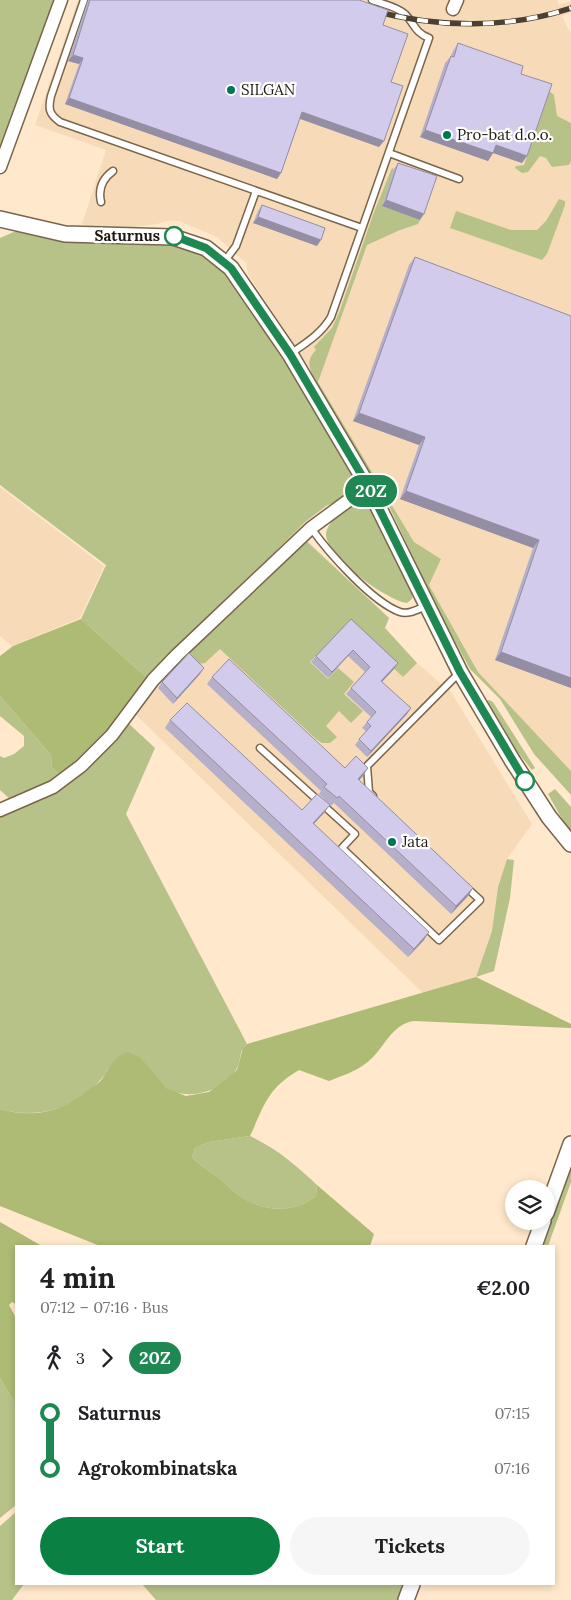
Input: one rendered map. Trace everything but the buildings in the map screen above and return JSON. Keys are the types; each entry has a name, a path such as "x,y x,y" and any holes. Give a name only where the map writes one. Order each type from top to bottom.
{"street":[{"path":"0,167 61,0"},
{"path":"0,219 65,234 174,236 206,248 224,262 245,286 290,354 368,486 460,672 526,783 571,844"},
{"path":"0,810 54,787 81,766 112,735 153,680 177,656 311,528 368,486"},
{"path":"555,1190 570,1153"},
{"path":"534,1245 540,1230"},
{"path":"406,1600 412,1585"}],"lane":[{"path":"84,0 51,96 49,108 52,116 60,122 362,228"},
{"path":"290,354 324,328 330,317 430,38 420,34 404,14 397,9 372,0"},
{"path":"389,153 459,179"},
{"path":"101,202 99,193 105,177 113,172"},
{"path":"224,262 236,246 256,191"},
{"path":"311,528 324,546 353,578 384,602 401,613 411,613 426,606"},
{"path":"376,798 369,792 368,766 460,672"},
{"path":"260,748 355,834 342,848 439,940 480,900 459,880"}],"shaded area":[{"path":"78,0 557,0 559,5 571,1 571,13 562,16 571,34 571,771 478,672 429,585 441,559 414,542 318,382 248,274 246,263 217,237 179,221 106,231 82,224 106,150 35,125"},
{"path":"0,487 104,566 80,618 12,646 0,636"},
{"path":"308,541 389,618 385,628 417,663 451,692 532,824 507,859 498,887 492,931 476,977 423,993 134,713 155,685 180,658"}],"green space":[{"path":"0,0 57,0 0,152"},
{"path":"549,91 554,95 557,116 571,123 571,161 569,165 552,167 546,158 540,156 528,172 522,173 515,168 516,166 524,165"},
{"path":"392,168 394,169 382,206 420,220 418,224 367,245 318,382 414,542 441,559 429,585 478,672 571,771 571,795 534,754 500,699 470,669 440,614 388,504 314,379 309,364 316,350 314,347 332,328 339,313 374,212"},
{"path":"559,199 565,201 565,205 547,254 542,260 450,228 456,211 511,230 537,230 546,221"},
{"path":"16,231 80,243 163,242 199,253 238,286 354,476 356,484 347,497 326,506 304,523 148,679 81,619 106,565 0,485 0,238"},
{"path":"363,500 369,501 413,594 412,599 407,603 386,594 359,576 347,566 329,544 326,535 331,523 351,505"},
{"path":"304,539 389,618 385,628 417,663 403,677 347,624 310,662 328,679 338,668 354,682 344,694 363,711 351,723 339,711 326,726 337,737 330,743 322,743 316,739 220,649 205,663 199,664 190,656 190,651"},
{"path":"81,619 148,679 101,742 62,778 52,767 51,755 0,696 0,656 13,646"},
{"path":"0,696 51,755 52,767 62,778 11,800 0,790 0,756 4,758 14,754 24,746 24,736 0,716"},
{"path":"489,700 493,702 535,768 532,770 507,739 485,702"},
{"path":"126,721 155,748 126,814 247,1044 244,1046 237,1068 232,1076 224,1083 205,1092 184,1094 166,1088 141,1058 108,1069 88,1093 61,1107 31,1113 0,1109 0,815 42,798"},
{"path":"555,789 571,807 571,835 548,794"},
{"path":"507,859 514,860 510,898 494,971 476,977 492,931 498,887"},
{"path":"476,977 571,1024 571,1028 414,1021 406,1023 393,1032 372,1059 352,1072 329,1081 299,1070 288,1077 268,1098 250,1136 209,1142 195,1148 192,1157 198,1163 240,1196 259,1205 278,1209 298,1206 316,1196 317,1185 374,1234 370,1245 98,1245 0,1206 0,1109 12,1112 35,1113 57,1109 77,1098 99,1082 116,1059 128,1052 141,1058 166,1088 186,1096 209,1092 237,1070 243,1048 247,1044"},
{"path":"250,1136 277,1152 317,1185 316,1196 298,1206 288,1208 278,1209 259,1205 237,1194 192,1157 195,1148 209,1142"},
{"path":"571,1166 571,1182 555,1227 555,1210"},
{"path":"0,1222 40,1245 15,1245 15,1304 12,1302 9,1305 15,1316 15,1403 0,1378"},
{"path":"548,1230 554,1230 548,1245 542,1245"},
{"path":"0,1378 15,1403 15,1506 0,1518"},
{"path":"15,1513 15,1585 23,1585 12,1600 0,1600 0,1526"},
{"path":"143,1585 404,1585 398,1600 156,1600"}],"railway":[{"path":"374,11 423,21 473,24 523,20 571,8"}],"bus line":[{"name":"20Z","path":"174,236 206,248 231,268 290,354 368,486 460,672 525,781"}],"place":[{"name":"SILGAN","path":"231,90"},
{"name":"Pro-bat d.o.o.","path":"447,135"},
{"name":"Saturnus","path":"174,236"},
{"name":"Jata","path":"392,842"}]}
